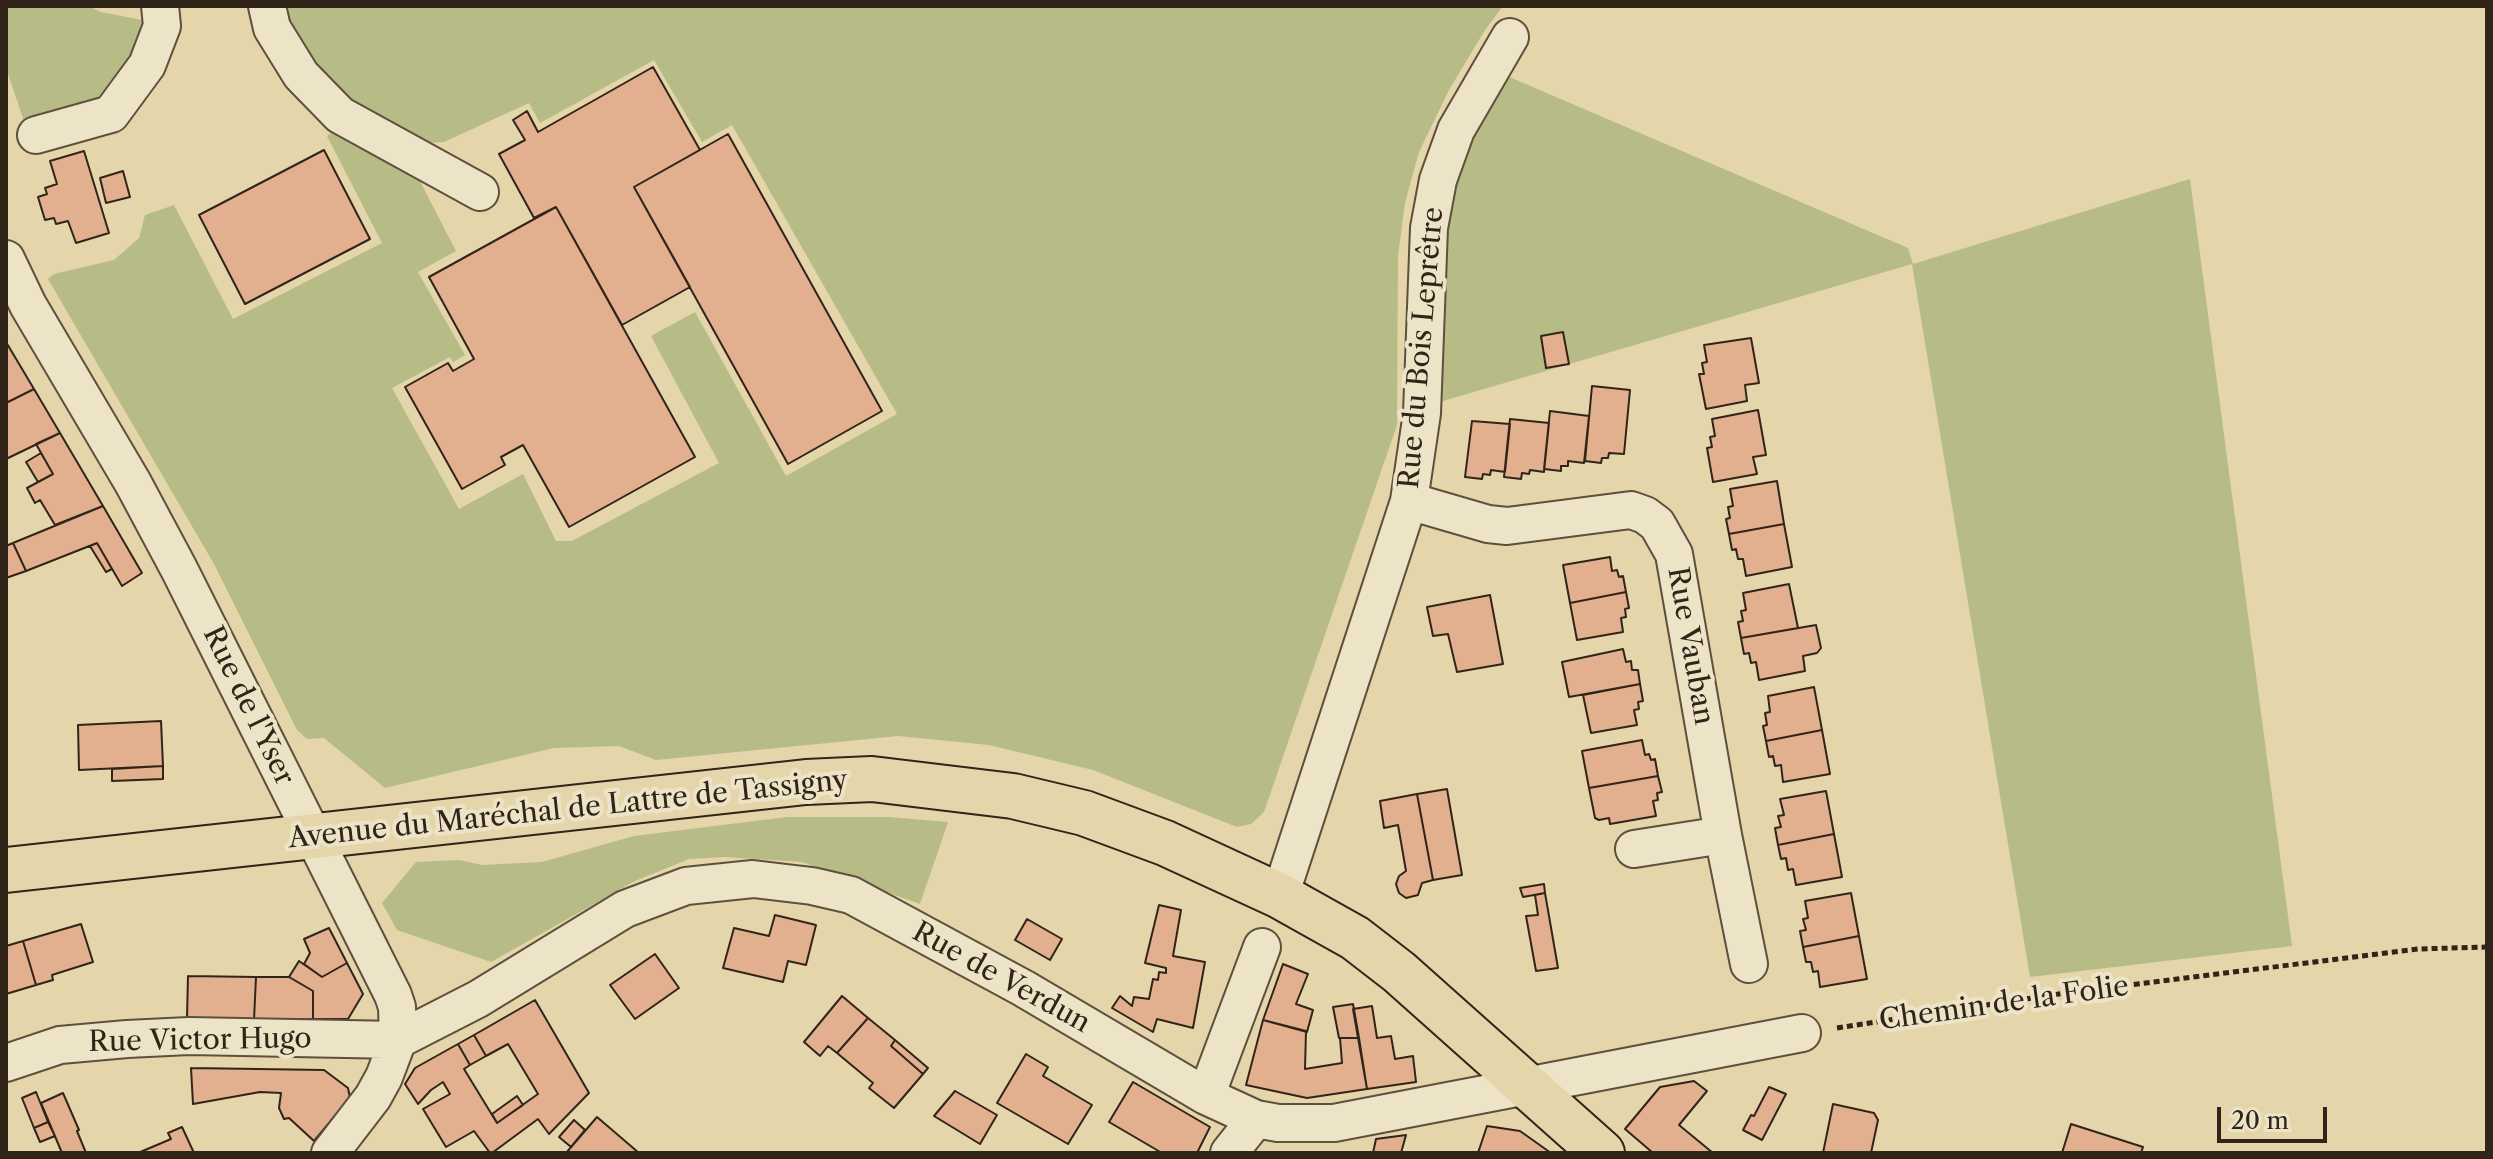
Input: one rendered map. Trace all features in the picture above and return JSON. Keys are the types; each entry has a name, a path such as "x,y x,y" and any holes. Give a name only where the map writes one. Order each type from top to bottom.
{"main road":[{"name":"Avenue du Maréchal de Lattre de Tassigny","path":"6,870 768,785 872,779 978,790 1071,809 1165,843 1280,896 1365,946 1399,972 1524,1086"},
{"path":"1524,1086 1602,1153"}],"street":[{"path":"36,135 111,114 147,65 162,26 160,6"},
{"path":"267,6 272,28 301,75 340,115 480,192"},
{"name":"Rue du Bois Leprêtre","path":"1280,896 1409,501 1422,413 1432,208 1456,130 1510,37"},
{"name":"Rue de l'Yser","path":"6,259 28,305 133,483 179,569 393,995 397,1007 398,1040"},
{"name":"Rue de l'Yser","path":"6,304 72,380"},
{"name":"Rue Vauban","path":"1409,501 1488,524 1507,526 1631,510 1657,524 1674,554 1749,964"},
{"path":"1634,849 1723,835"},
{"name":"Rue de Verdun","path":"398,1040 478,999 625,909 686,886 753,879 812,886 851,895 1023,988 1206,1096 1256,1119 1297,1124 1334,1123 1524,1086"},
{"path":"1206,1096 1262,947"},
{"path":"1524,1086 1802,1033"},
{"name":"Rue Victor Hugo","path":"6,1063 60,1045 127,1039 189,1036 398,1040"},
{"path":"330,1153 373,1097 398,1040"},
{"path":"1229,1153 1256,1119"}],"path":[{"name":"Chemin de la Folie","path":"1802,1033 2065,993 2418,949 2487,947"}],"green space":[{"path":"6,6 88,6 101,12 147,21 145,39 106,95 25,124 6,68"},
{"path":"277,6 1503,6 1449,90 1419,152 1405,203 1398,256 1397,425 1264,812 1251,824 1237,827 1093,770 989,745 898,736 656,760 619,746 554,748 385,788 324,738 307,739 297,730 214,564 48,279 54,274 114,260 139,238 145,215 174,205 233,319 382,243 327,136 341,126 410,162 456,251 418,272 465,355 453,362 450,357 392,388 459,509 523,474 556,541 572,541 719,463 651,336 695,312 786,476 897,414 732,125 702,142 654,60 540,123 529,103 444,142 426,143 325,88"},
{"path":"1500,73 1908,248 1913,264 2190,179 2292,946 2030,977 1912,264 1436,403 1435,323 1453,165"},
{"path":"787,817 889,817 948,822 920,904 802,862 724,857 689,859 635,881 491,962 397,930 382,903 416,862 459,860 482,865 542,862 634,836"}],"building":[{"path":"653,67 700,150 634,187 690,287 622,325 556,207 534,218 499,154 525,140 513,120 527,111 538,132"},
{"path":"728,134 882,411 788,464 634,187"},
{"path":"324,150 370,239 245,304 199,215"},
{"path":"84,151 109,233 76,243 68,221 56,224 54,218 45,220 38,197 47,194 45,188 57,184 50,161"},
{"path":"123,171 130,197 106,203 100,178"},
{"path":"556,207 695,457 569,527 523,445 501,457 505,465 462,489 405,387 448,363 453,371 474,359 429,277"},
{"path":"1563,332 1569,364 1546,368 1541,336"},
{"path":"1751,338 1759,383 1745,385 1747,401 1706,409 1699,374 1704,374 1702,363 1707,362 1704,345"},
{"path":"6,342 34,389 6,403"},
{"path":"1592,386 1630,390 1624,454 1609,453 1601,463 1585,461"},
{"path":"34,389 60,433 6,459 6,403"},
{"path":"1758,410 1766,455 1753,457 1757,474 1713,482 1707,448 1712,447 1710,437 1715,436 1712,419"},
{"path":"1550,411 1589,416 1584,463 1568,461 1568,466 1561,466 1561,471 1544,469"},
{"path":"1510,419 1549,423 1544,472 1530,470 1529,474 1522,473 1521,479 1504,477"},
{"path":"1472,421 1510,424 1505,472 1491,470 1490,475 1483,474 1482,479 1465,477"},
{"path":"60,433 103,506 55,525 40,500 35,503 27,488 53,474 36,444"},
{"path":"41,453 53,474 38,482 26,462"},
{"path":"1777,481 1784,524 1729,534 1726,519 1730,518 1728,507 1733,506 1730,489"},
{"path":"103,506 142,573 122,586 97,543 26,571 13,543"},
{"path":"1784,524 1792,567 1746,576 1743,559 1738,559 1736,549 1732,550 1729,534"},
{"path":"13,543 26,571 6,578 6,546"},
{"path":"97,543 112,569 106,572 90,546"},
{"path":"1610,557 1612,571 1617,570 1619,577 1623,576 1626,592 1570,603 1563,565"},
{"path":"1789,584 1798,628 1741,638 1738,622 1743,621 1741,611 1746,610 1743,593"},
{"path":"1626,592 1629,608 1625,609 1626,617 1621,618 1623,632 1577,640 1570,603"},
{"path":"1490,595 1503,664 1457,672 1448,634 1433,636 1427,607"},
{"path":"1816,625 1821,648 1817,653 1803,656 1805,671 1759,680 1756,662 1751,663 1749,653 1744,654 1741,638"},
{"path":"1623,649 1626,662 1631,661 1632,670 1638,670 1640,684 1569,697 1562,662"},
{"path":"1640,684 1643,701 1638,702 1639,709 1634,710 1637,725 1591,733 1583,695"},
{"path":"1814,687 1822,730 1766,741 1763,726 1767,725 1765,713 1770,712 1768,696"},
{"path":"161,721 163,766 79,770 78,725"},
{"path":"1822,730 1830,774 1783,782 1781,765 1775,766 1773,756 1769,757 1766,741"},
{"path":"1642,740 1645,755 1649,754 1651,760 1655,759 1658,776 1589,788 1582,751"},
{"path":"163,766 163,779 112,781 112,769"},
{"path":"1658,776 1662,792 1657,793 1658,800 1653,801 1656,816 1610,824 1609,818 1595,818 1589,788"},
{"path":"1447,789 1462,875 1433,880 1417,794"},
{"path":"1826,791 1834,834 1778,845 1775,828 1781,827 1778,816 1784,815 1780,799"},
{"path":"1417,794 1433,880 1422,883 1418,895 1406,898 1399,893 1396,884 1399,876 1406,871 1398,825 1384,828 1380,801"},
{"path":"1834,834 1842,877 1796,885 1793,869 1788,870 1786,858 1781,859 1778,845"},
{"path":"1544,884 1545,893 1523,897 1520,888"},
{"path":"1545,893 1558,968 1536,971 1526,916 1538,915 1535,895"},
{"path":"1851,893 1859,936 1803,947 1800,931 1806,930 1803,919 1808,918 1805,901"},
{"path":"1159,905 1181,910 1173,956 1205,962 1193,1028 1157,1019 1153,1032 1112,1008 1120,996 1132,1006 1134,997 1149,999 1153,979 1158,980 1159,972 1166,973 1166,968 1145,963"},
{"path":"775,915 816,925 806,965 788,961 783,982 723,968 734,928 769,936"},
{"path":"1027,919 1062,939 1050,960 1015,940"},
{"path":"81,924 93,962 52,975 53,980 36,985 23,941"},
{"path":"329,928 347,963 322,977 304,964 310,953 304,939"},
{"path":"1859,936 1867,979 1820,987 1818,971 1813,972 1811,962 1806,962 1803,947"},
{"path":"23,941 36,985 6,994 6,946"},
{"path":"655,954 679,988 635,1019 610,985"},
{"path":"299,961 322,977 347,963 363,994 348,1019 313,1019 313,991 289,977"},
{"path":"1283,964 1308,974 1296,1004 1313,1010 1307,1032 1263,1020"},
{"path":"188,976 256,977 254,1020 187,1018"},
{"path":"256,977 289,977 313,991 313,1019 254,1020"},
{"path":"842,996 868,1018 837,1053 828,1046 820,1056 804,1042"},
{"path":"535,1000 589,1093 549,1134 538,1119 492,1153 474,1131 446,1147 423,1109 450,1094 443,1082 418,1104 405,1084 415,1068 458,1044 470,1065 464,1069 497,1123 538,1094 508,1044 486,1056 474,1035"},
{"path":"1353,1004 1359,1038 1339,1038 1333,1007"},
{"path":"1372,1006 1377,1038 1391,1036 1395,1059 1413,1056 1416,1082 1367,1089 1353,1009"},
{"path":"868,1018 895,1040 891,1046 923,1074 894,1108 869,1088 873,1083 837,1053"},
{"path":"1263,1020 1306,1031 1305,1069 1342,1063 1340,1038 1359,1038 1367,1089 1307,1098 1246,1085"},
{"path":"474,1035 486,1056 470,1065 458,1044"},
{"path":"895,1040 928,1068 923,1074 891,1046"},
{"path":"1026,1054 1048,1067 1043,1076 1092,1105 1068,1144 997,1103"},
{"path":"191,1068 324,1070 348,1088 350,1098 314,1141 289,1118 284,1119 279,1108 281,1093 260,1092 193,1104"},
{"path":"1694,1081 1707,1091 1679,1125 1713,1153 1653,1153 1625,1129 1660,1087"},
{"path":"1133,1082 1210,1127 1197,1153 1162,1153 1109,1122"},
{"path":"1769,1087 1786,1094 1762,1140 1743,1130"},
{"path":"955,1091 997,1115 980,1144 934,1116"},
{"path":"36,1092 48,1122 34,1128 22,1098"},
{"path":"63,1093 86,1153 62,1153 41,1103"},
{"path":"517,1096 523,1105 497,1123 492,1114"},
{"path":"1833,1104 1874,1113 1878,1120 1871,1153 1823,1153"},
{"path":"597,1117 639,1153 566,1153"},
{"path":"574,1120 585,1130 571,1147 559,1137"},
{"path":"48,1122 55,1136 40,1142 34,1128"},
{"path":"2071,1124 2143,1147 2141,1153 2062,1153"},
{"path":"1487,1126 1520,1131 1551,1153 1478,1153"},
{"path":"182,1127 194,1153 138,1153 171,1139 168,1133"},
{"path":"1406,1135 1401,1153 1373,1153 1376,1139"}]}
